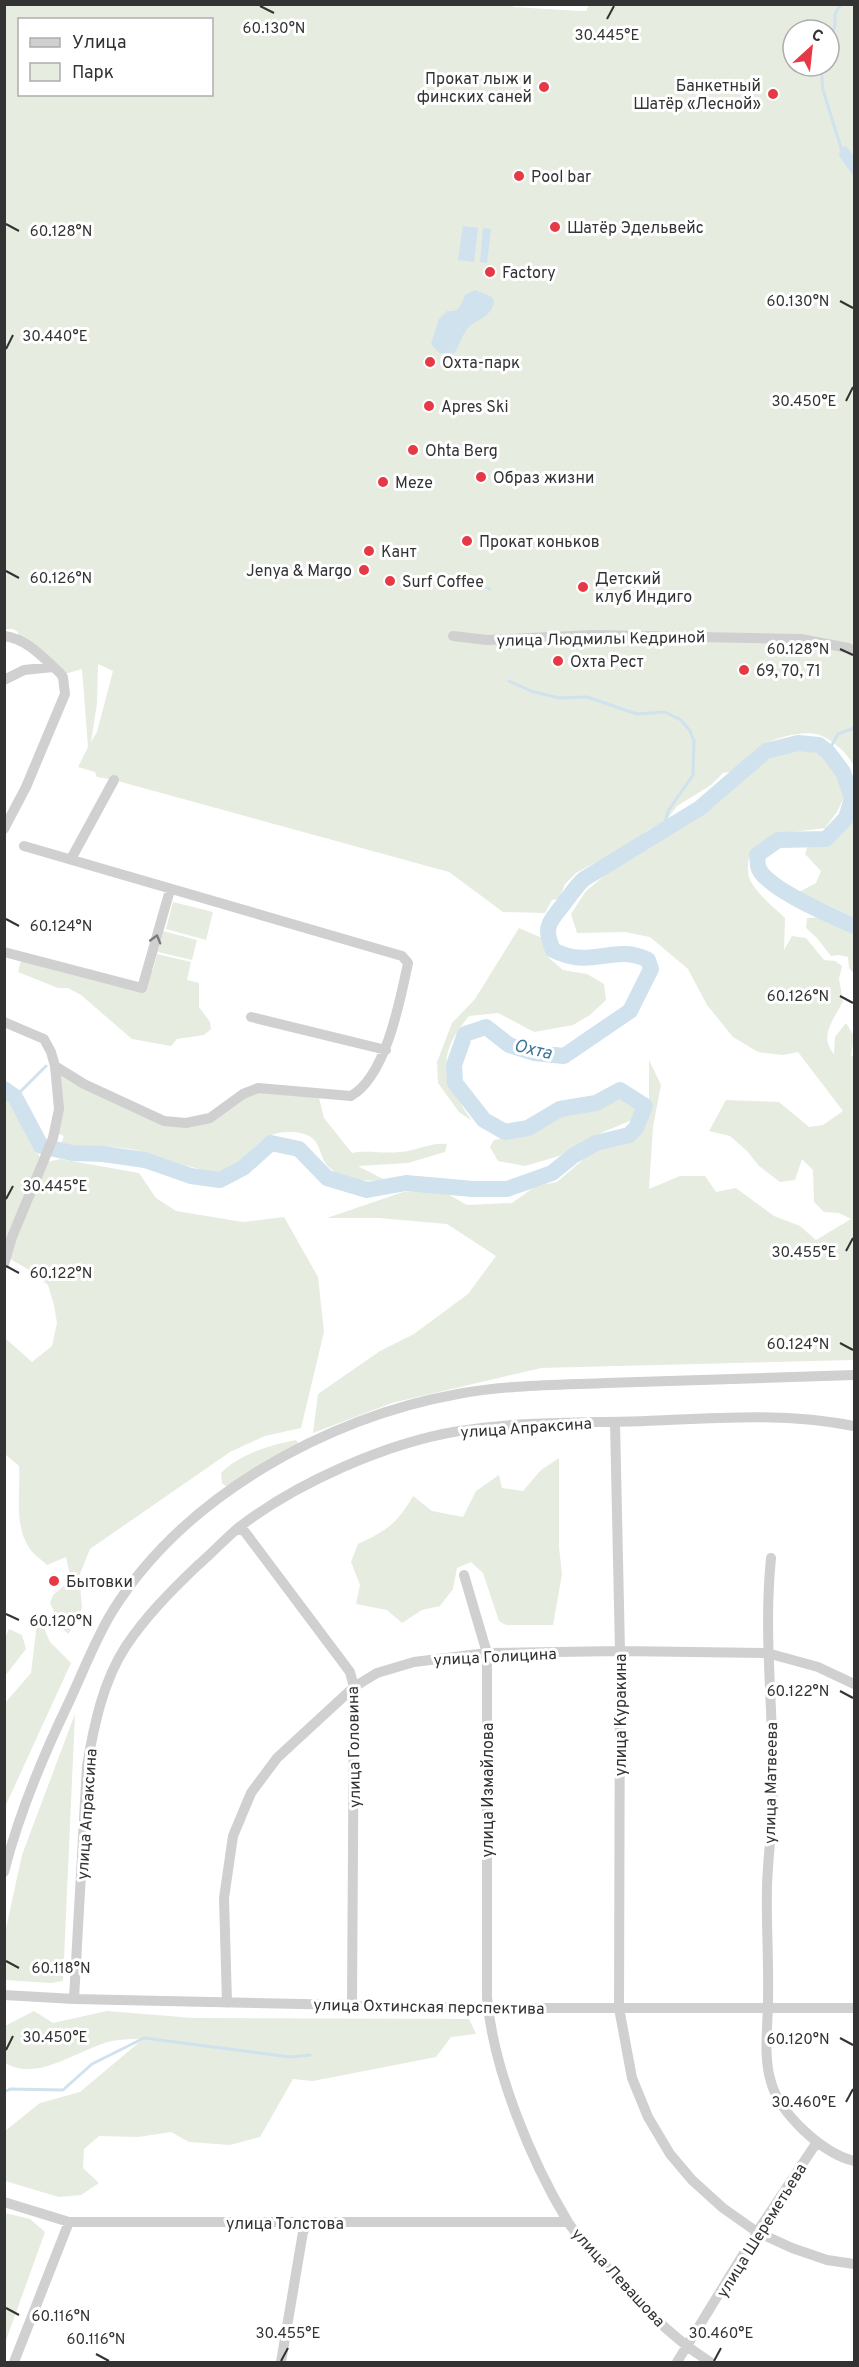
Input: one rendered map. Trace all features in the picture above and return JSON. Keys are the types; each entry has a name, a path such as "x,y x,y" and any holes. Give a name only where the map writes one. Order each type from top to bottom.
{"street":[{"name":"улица Людмилы Кедриной","path":"453,636 487,640 593,635 800,638 855,651"},
{"path":"4,636 16,638 35,650 53,667 63,677 65,694 23,794 4,829"},
{"path":"4,680 24,670 53,667"},
{"path":"71,859 114,780"},
{"path":"24,846 402,956 408,963 386,1050 360,1090 351,1096 258,1088 243,1094 210,1118 186,1123 164,1121 84,1084 55,1066"},
{"path":"4,952 142,988 170,890"},
{"path":"251,1017 386,1050"},
{"path":"4,1022 44,1040 55,1066 58,1109 53,1138 12,1238 4,1264"},
{"path":"4,1872 10,1848 46,1749 111,1613 140,1573 178,1533 220,1497 278,1459 347,1426 396,1408 459,1394 528,1386 855,1376"},
{"name":"улица Апраксина","path":"74,1999 87,1766 94,1728 106,1690 125,1648 154,1609 238,1528 321,1478 366,1457 458,1431 500,1426 771,1416 823,1420 855,1426"},
{"name":"улица Куракина","path":"615,1422 620,1651 619,2008 632,2078 648,2117 670,2154 692,2180 723,2208 757,2232 792,2248 827,2260 855,2264"},
{"name":"улица Головина","path":"238,1528 244,1532 350,1672 354,1687 352,2005"},
{"name":"улица Матвеева","path":"771,1558 767,1595 773,1765 767,1887 767,2059 771,2083 784,2107 800,2127 817,2142 855,2161"},
{"name":"улица Измайлова","path":"464,1575 487,1653 488,2008"},
{"name":"улица Голицина","path":"227,2002 224,1898 233,1836 251,1793 277,1758 354,1687 377,1673 414,1662 487,1653 620,1651 768,1653 818,1667 855,1684"},
{"name":"улица Охтинская перспектива","path":"4,1995 74,1999 488,2008 855,2008"},
{"name":"улица Левашова","path":"488,2008 495,2045 516,2113 532,2154 568,2222 612,2274 685,2347 710,2362"},
{"name":"улица Шереметьева","path":"677,2362 757,2232 817,2142"},
{"name":"улица Толстова","path":"4,2202 69,2222 568,2222"},
{"path":"14,2362 69,2222"},
{"path":"281,2362 303,2232 308,2223"}],"green space":[{"name":"Охта-парк","path":"512,4 513,7 586,11 589,4 854,5 854,766 840,748 813,733 786,736 768,743 754,751 735,771 723,773 711,785 677,806 665,822 576,873 565,884 559,899 552,900 545,913 503,912 449,872 97,777 95,772 78,767 88,747 82,669 65,674 13,629 5,629 5,5","holes":["98,664 113,671 97,732 91,742 97,703"]},
{"path":"795,749 814,752 828,760 848,789 837,812 825,828 790,833 766,841 756,847 750,855 748,873 757,891 785,918 784,950 792,936 806,938 824,960 835,961 842,966 839,979 843,1001 832,1020 828,1041 834,1054 835,1037 846,1023 854,1036 851,1056 854,1055 854,1360 541,1368 392,1403 313,1433 318,1394 380,1351 414,1334 468,1294 496,1256 447,1224 379,1218 327,1218 403,1192 439,1189 467,1205 512,1203 536,1186 557,1182 599,1146 631,1138 649,1105 649,1060 661,1085 653,1127 649,1189 680,1176 705,1176 716,1192 736,1188 774,1216 800,1226 816,1240 851,1219 839,1213 824,1212 814,1202 813,1170 802,1159 795,1180 780,1182 759,1166 730,1136 709,1131 726,1100 779,1102 809,1127 823,1125 843,1111 798,1052 783,1055 758,1052 733,1037 707,1005 688,969 650,937 625,932 577,933 571,914 586,891 610,871 663,835 700,816 765,761 778,753"},
{"path":"854,813 854,917 799,892 816,883 821,871 805,854 808,845 830,844 851,824"},
{"path":"173,902 213,912 206,940 166,929"},
{"path":"824,917 854,932 854,974 849,968 848,957 831,956 806,928 807,918"},
{"path":"519,928 542,938 549,958 563,970 587,974 604,984 606,1000 590,1015 573,1025 534,1032 498,1013 469,1016 451,1044 446,1068 454,1092 472,1121 459,1112 438,1083 437,1062 452,1023 475,999"},
{"path":"163,931 197,940 192,960 158,952"},
{"path":"157,954 191,962 187,980 199,983 199,1007 210,1022 211,1029 204,1035 177,1039 171,1046 132,1039 81,995 68,988 58,988 18,972 22,956 142,988 147,969 153,970"},
{"path":"55,1066 164,1121 210,1118 258,1088 318,1094 324,1118 352,1153 400,1152 435,1144 447,1144 445,1152 408,1163 358,1166 385,1180 371,1181 351,1179 338,1174 327,1164 315,1141 303,1134 292,1132 268,1136 239,1163 219,1172 202,1170 130,1149 61,1144 64,1136 59,1134"},
{"path":"4,1099 9,1102 43,1163 60,1159 139,1173 156,1198 176,1211 243,1222 284,1217 318,1277 324,1332 301,1428 265,1436 230,1452 90,1549 79,1576 82,1607 78,1620 68,1634 62,1628 50,1603 53,1595 71,1580 66,1557 47,1565 30,1549 21,1530 19,1466 5,1454 5,1338 32,1362 52,1346 57,1323 48,1285 31,1271 5,1256"},
{"path":"621,1099 631,1100 639,1105 637,1115 632,1120 601,1133 559,1156 525,1166 498,1161 490,1147 494,1140 519,1136 563,1116 603,1107"},
{"path":"296,1440 299,1444 227,1487 222,1483 221,1473 237,1461 266,1448"},
{"path":"559,1458 559,1547 562,1574 553,1625 506,1625 499,1621 483,1573 471,1562 457,1568 453,1589 440,1606 422,1610 402,1623 387,1610 356,1604 360,1585 351,1562 358,1544 376,1535 396,1520 413,1496 432,1511 463,1517 476,1491 499,1475 502,1488 523,1491 541,1470"},
{"path":"38,1615 50,1642 71,1663 5,1807 5,1703 31,1673"},
{"path":"9,1629 22,1635 26,1649 5,1676 5,1638"},
{"path":"75,1714 63,1981 51,1983 5,1980 5,1933 22,1855"},
{"path":"34,2011 53,2023 107,2011 193,2018 469,2019 476,2034 451,2037 436,2057 313,2081 293,2079 260,2137 230,2145 189,2142 171,2132 138,2137 99,2136 84,2149 83,2168 99,2183 81,2195 59,2197 5,2181 5,2131 40,2103 80,2092 143,2039 107,2042 41,2068 17,2068 5,2063 5,2026"},
{"path":"5,2213 30,2219 45,2232 5,2343"}],"water":[{"path":"846,146 854,156 854,177 839,156 840,148"},
{"path":"463,226 478,228 474,262 458,260"},
{"path":"483,228 491,229 487,263 480,262"},
{"path":"475,290 492,297 494,302 492,308 486,316 467,329 453,354 439,353 431,344 439,319 447,311 455,311 461,305 465,295"}],"waterway":[{"path":"835,18 841,4"},
{"path":"822,78 823,90 842,151"},
{"path":"470,581 485,587"},
{"path":"509,681 531,691 559,698 587,697 637,714 665,712 681,720 690,731 694,741 693,775 668,811 663,830"},
{"path":"828,752 838,734 854,728"},
{"name":"Охта","path":"4,1089 15,1097 41,1146 72,1153 103,1154 145,1160 191,1176 220,1180 243,1168 271,1143 299,1149 327,1178 367,1190 406,1183 473,1189 507,1189 552,1173 573,1156 596,1143 629,1135 636,1128 645,1106 620,1090 596,1103 560,1109 528,1128 505,1132 484,1120 455,1083 454,1065 465,1034 486,1027 509,1045 534,1053 564,1056 630,1011 651,969 648,960 624,954 580,958 553,950 550,942 548,930 551,921 584,879 700,808 766,751 798,743 819,745 828,752 843,772 852,798 846,818 826,839 778,840 757,855 758,866 765,877 788,894 854,926"},
{"path":"15,1097 46,1066"},
{"path":"4,2092 10,2089 63,2090 92,2064 144,2038 290,2057 310,2055"}],"place":[{"name":"Прокат лыж и финских саней","path":"544,87"},
{"name":"Банкетный Шатёр «Лесной»","path":"773,94"},
{"name":"Pool bar","path":"519,176"},
{"name":"Шатёр Эдельвейс","path":"555,227"},
{"name":"Factory","path":"490,272"},
{"name":"Охта-парк","path":"430,362"},
{"name":"Apres Ski","path":"429,406"},
{"name":"Ohta Berg","path":"413,450"},
{"name":"Образ жизни","path":"481,477"},
{"name":"Meze","path":"383,482"},
{"name":"Прокат коньков","path":"467,541"},
{"name":"Кант","path":"369,551"},
{"name":"Jenya & Margo","path":"364,570"},
{"name":"Surf Coffee","path":"390,581"},
{"name":"Детский клуб Индиго","path":"583,587"},
{"name":"Охта Рест","path":"558,661"},
{"name":"69, 70, 71","path":"744,670"},
{"name":"Бытовки","path":"54,1581"}]}
